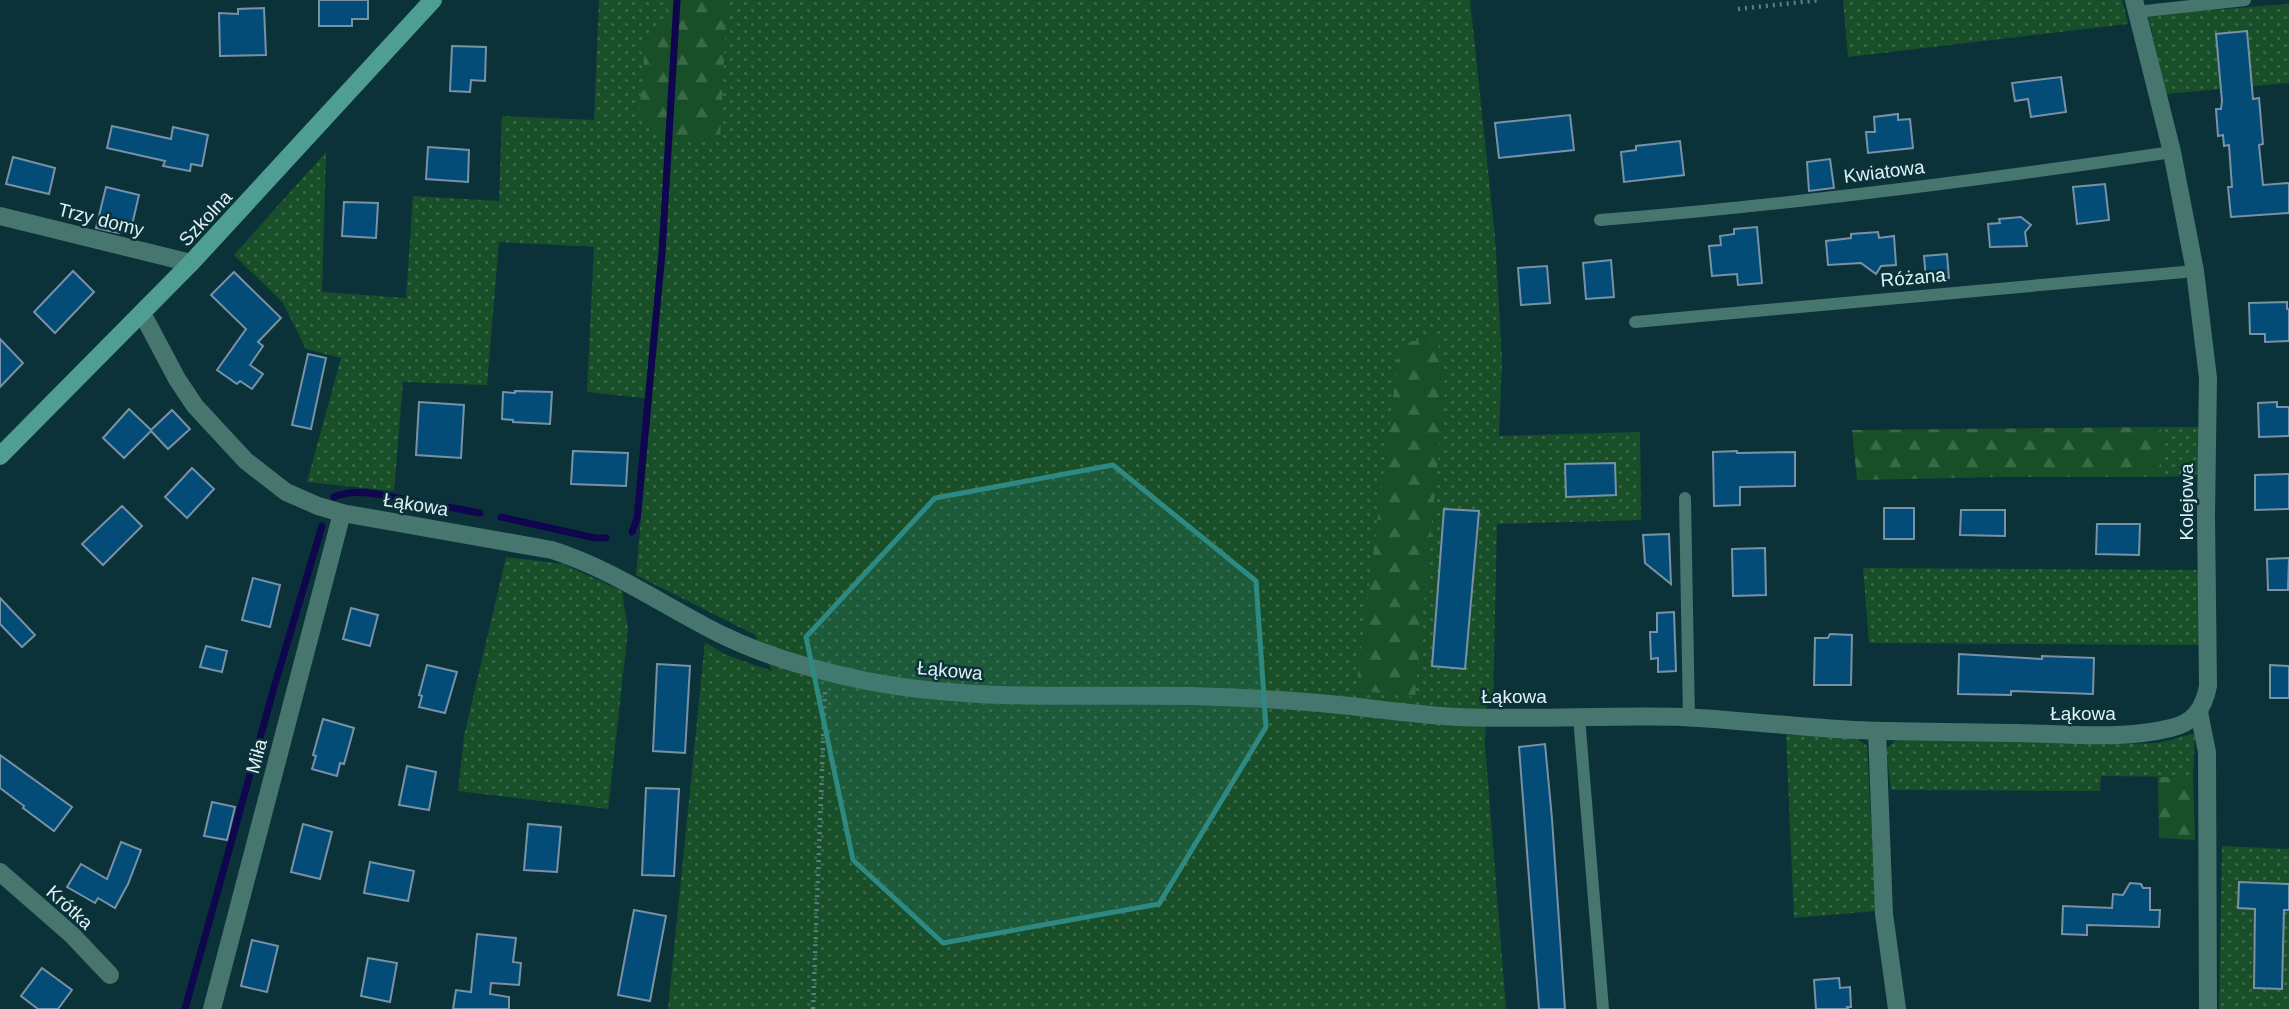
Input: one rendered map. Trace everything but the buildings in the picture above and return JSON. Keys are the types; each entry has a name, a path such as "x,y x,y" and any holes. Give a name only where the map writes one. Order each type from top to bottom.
{"street":[{"name":"Szkolna","path":"0,456 191,263 433,0"},
{"name":"Kolejowa","path":"2135,6 2172,152 2194,271 2208,378 2208,686 2199,712 2207,751 2208,1009"},
{"name":"Trzy domy","path":"0,216 191,263"},
{"name":"Łąkowa","path":"142,313 177,379 195,406 246,461 286,492 342,513 573,556 598,566 749,648 826,672 906,687 967,693 1229,698 1326,703 1454,716 1689,718 1877,731 2127,733 2173,728 2192,719 2199,712"},
{"name":"Miła","path":"212,1009 342,513"},
{"path":"1877,731 1884,914 1897,1009"},
{"name":"Krótka","path":"0,872 72,935 110,975"}],"lane":[{"path":"2135,6 2245,0"},
{"name":"Kwiatowa","path":"1600,220 1771,205 2172,152"},
{"name":"Różana","path":"1635,322 2194,271"},
{"path":"1685,498 1689,718"},
{"path":"1579,717 1602,1009"}],"path":[{"path":"1738,9 1820,0"},
{"path":"813,1009 826,672"}],"highlighted area":[{"path":"1113,465 1256,581 1266,727 1159,904 943,943 853,860 806,637 935,498"}],"green space":[{"path":"599,0 1470,0 1495,237 1502,359 1499,436 1640,432 1641,520 1497,524 1493,705 1487,704 1485,744 1506,1009 668,1009 705,642 726,655 772,671 755,635 636,575 652,399 587,392 594,247 499,242 487,385 403,382 394,491 307,482 341,358 306,349 283,303 234,255 326,152 322,292 406,298 413,196 499,201 502,116 594,120"},
{"path":"667,0 727,0 720,139 660,137 639,114 646,38 665,23"},
{"path":"1843,0 2122,0 2128,24 1848,57"},
{"path":"2289,4 2289,83 2166,94 2148,15"},
{"path":"1437,338 1445,386 1415,697 1356,690 1400,343"},
{"path":"2161,427 2200,427 2198,475 2161,477"},
{"path":"2161,427 2161,477 1857,480 1852,430"},
{"path":"506,557 563,564 622,591 628,630 608,809 458,791 464,736"},
{"path":"1863,568 2198,570 2200,645 1869,643"},
{"path":"2195,733 2193,777 2101,776 2100,791 1891,790 1886,749 1898,738 2113,744 2158,743"},
{"path":"1786,735 1855,737 1867,746 1876,911 1794,918"},
{"path":"2158,777 2193,777 2195,840 2159,838"},
{"path":"2222,846 2289,849 2289,1009 2219,1009"}],"waterway":[{"path":"632,532 637,519 662,253 677,0"},
{"path":"334,497 365,493 419,502"},
{"path":"448,507 480,513"},
{"path":"501,517 595,538 606,538"},
{"path":"185,1009 275,684 322,526"}]}
